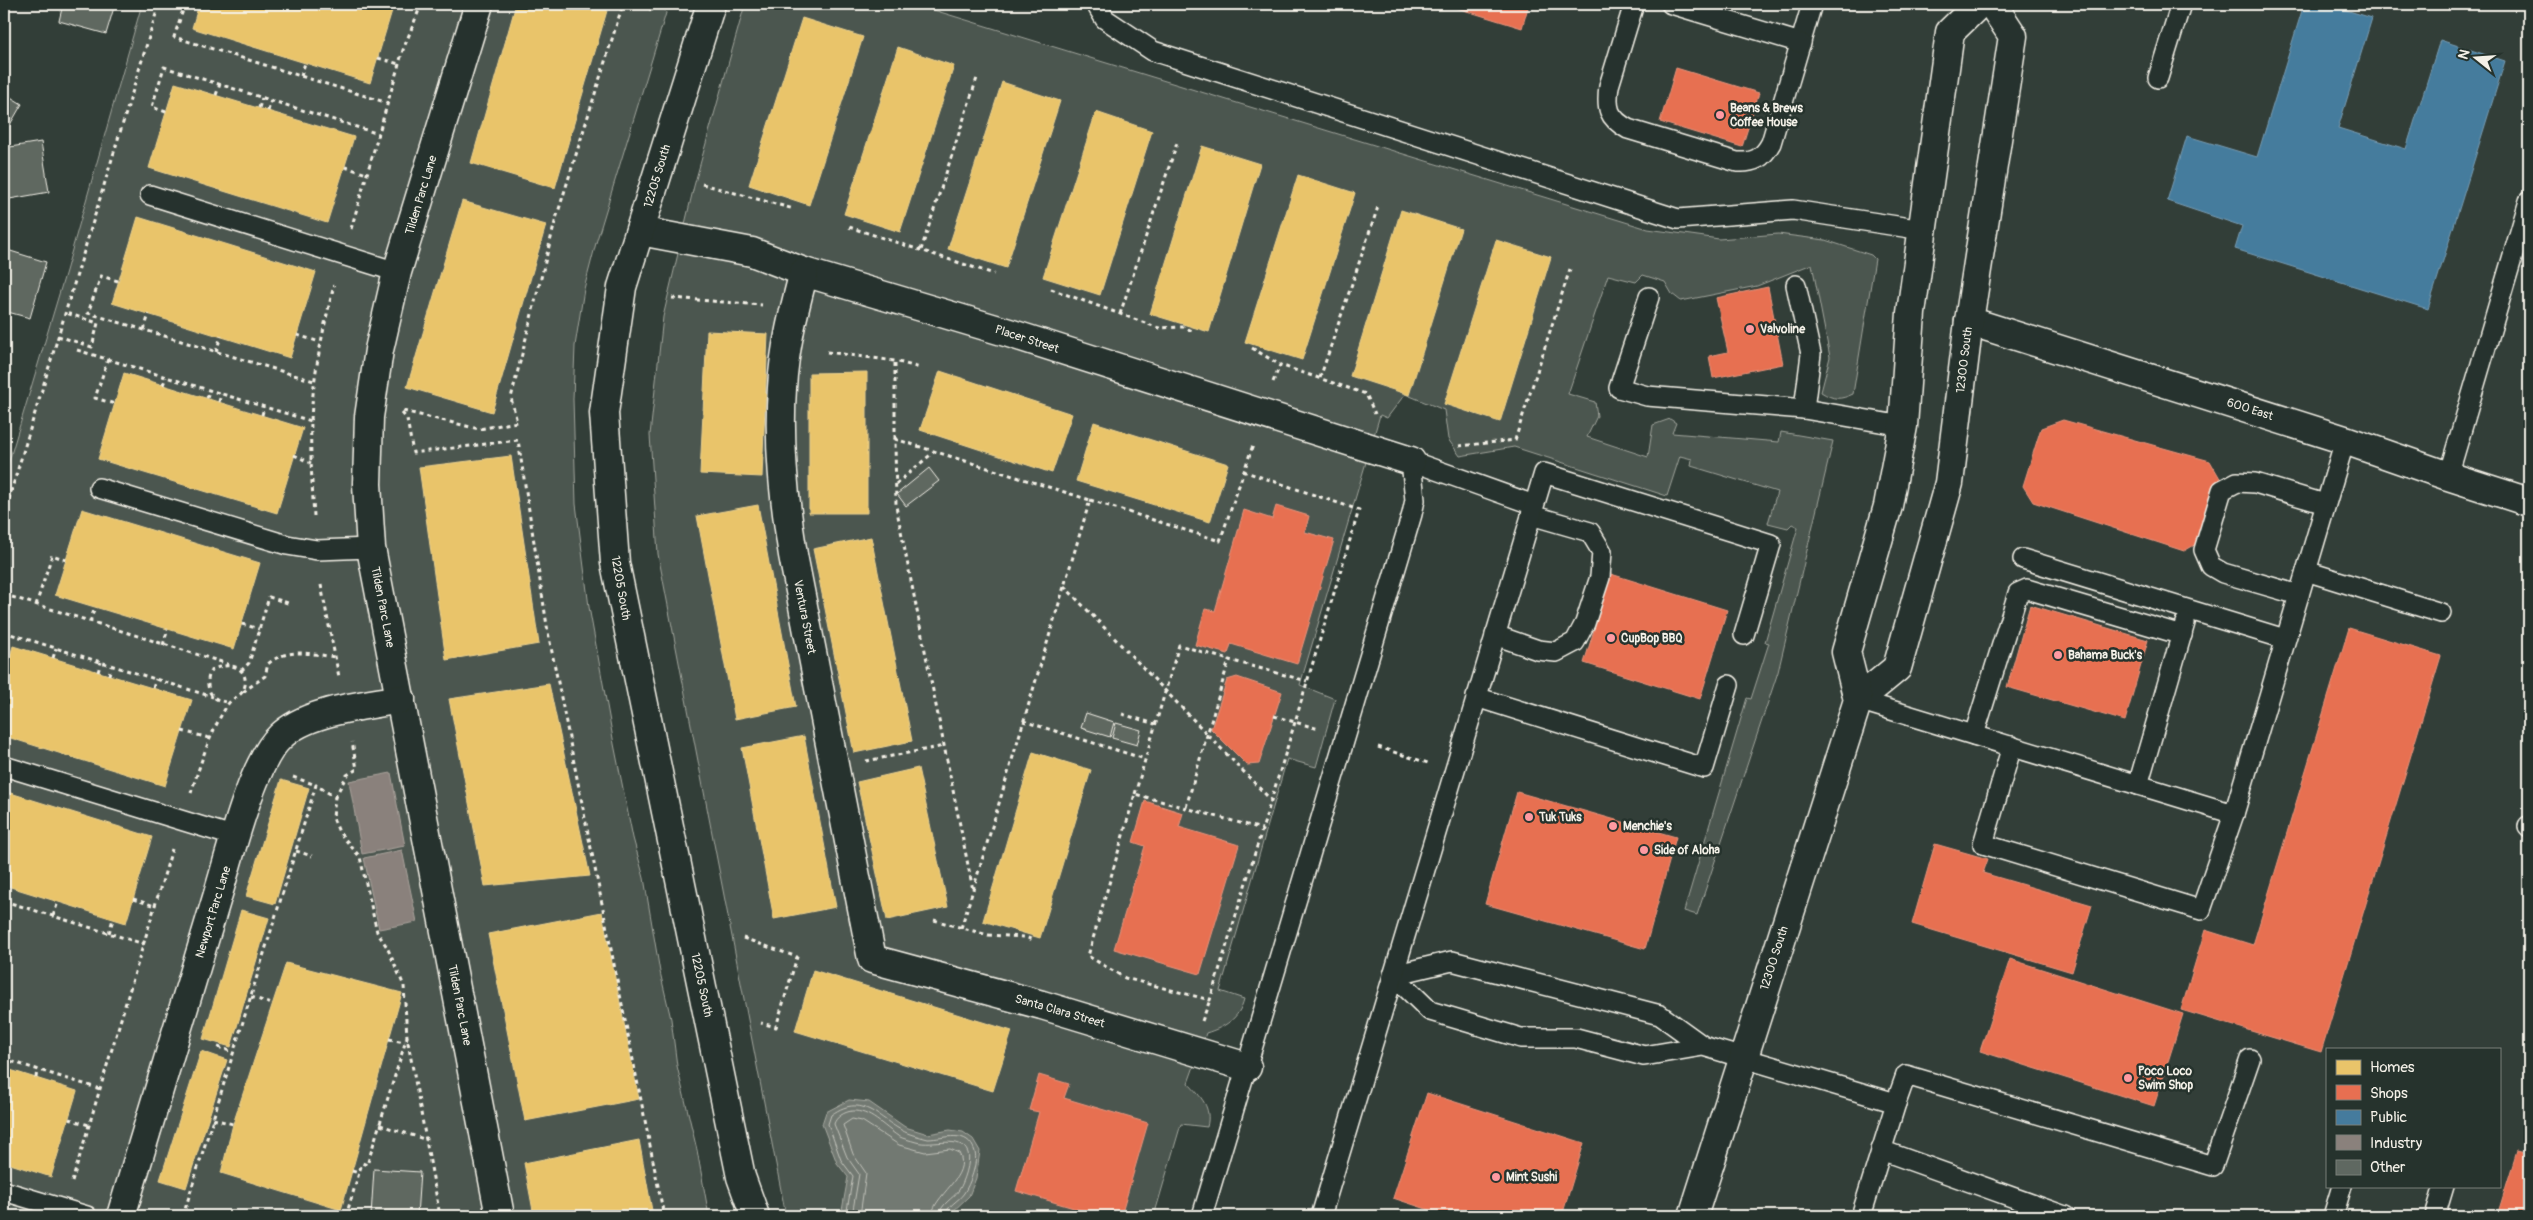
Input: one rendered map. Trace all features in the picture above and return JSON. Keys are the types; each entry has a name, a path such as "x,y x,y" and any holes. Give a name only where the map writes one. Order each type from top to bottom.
{"street":[{"name":"Tilden Parc Lane","path":"479,4 397,272 378,350 369,418 367,484 371,548 500,1216"},
{"name":"12205 South","path":"711,4 622,287 604,413 615,563 742,1176 755,1216"},
{"path":"1858,700 1846,652 1888,506 1903,426 1911,313 1950,32 1979,4"},
{"name":"12300 South","path":"1692,1216 1858,700 1897,668 1949,483 1969,321 2013,36 1992,4"},
{"name":"Placer Street","path":"640,230 752,252 804,272 1009,333 1411,462"},
{"name":"Ventura Street","path":"804,272 790,325 782,386 780,444 785,501 793,555 872,959"},
{"name":"600 East","path":"1969,321 2345,440 2529,502"},
{"name":"Newport Parc Lane","path":"121,1216 236,837 260,766 268,749 280,736 295,725 310,718 401,699"},
{"name":"Santa Clara Street","path":"872,959 1042,1005 1247,1067"},
{"name":"12205 South","path":"741,1216 742,1176"}],"lane":[{"path":"1096,4 1106,19 1153,51 1678,219 1793,210 1923,230"},
{"path":"1634,4 1610,86 1607,100 1609,112 1617,123 1628,129 1737,162 1757,160 1766,153 1771,143 1812,4"},
{"path":"1671,4 1801,43"},
{"path":"2158,78 2181,4"},
{"path":"150,195 397,272"},
{"path":"2448,476 2529,201"},
{"path":"1796,285 1811,354 1804,410"},
{"path":"1649,297 1619,388 1666,398 1804,410 1903,426"},
{"path":"2012,746 1983,844 2201,910 2234,814 2345,440"},
{"path":"1209,1214 1247,1067 1412,514 1415,500 1411,462 1590,532 1602,552 1600,577 1585,623 1575,642 1556,652 1538,650 1495,635"},
{"path":"1321,1216 1544,474 1771,544 1744,635"},
{"path":"2299,595 2222,573 2212,566 2204,550 2222,490 2237,482 2255,483 2325,504"},
{"path":"99,488 287,545 318,550 371,548"},
{"path":"2023,559 2286,639"},
{"path":"2306,571 2441,613"},
{"path":"1974,735 2018,593 2027,589 2182,635"},
{"path":"2138,785 2189,609"},
{"path":"1476,698 1704,768 1729,685"},
{"path":"1858,700 2234,814"},
{"path":"4,766 236,837"},
{"path":"1393,976 1452,961 1660,1015 1703,1046 1896,1103"},
{"path":"1393,976 1430,1010 1521,1038 1576,1038 1644,1056 1703,1046"},
{"path":"1861,1216 1906,1074 2214,1166 2250,1059"},
{"path":"1881,1150 2065,1216"},
{"path":"2333,1216 2341,1188"},
{"path":"2435,1216 2443,1188"},
{"path":"4,1191 87,1216"}],"path":[{"path":"4,515 160,4"},
{"path":"185,4 174,38 388,103"},
{"path":"623,4 555,222 511,398 517,422 479,429 400,410 407,420 413,453 518,440 548,632 664,1216"},
{"path":"634,4 653,10"},
{"path":"351,229 399,64 418,10"},
{"path":"378,58 399,64"},
{"path":"301,76 305,63"},
{"path":"166,112 152,107 164,67 379,134"},
{"path":"921,250 976,78"},
{"path":"216,95 220,84"},
{"path":"259,108 262,98"},
{"path":"268,111 271,100"},
{"path":"1120,314 1177,143"},
{"path":"344,167 367,174"},
{"path":"702,184 794,209"},
{"path":"1320,378 1378,207"},
{"path":"849,227 994,274"},
{"path":"1459,446 1515,440 1570,269"},
{"path":"118,281 101,276 88,313 314,381"},
{"path":"314,516 311,421 314,381 320,342 334,285"},
{"path":"1051,289 1159,328 1183,327 1195,332"},
{"path":"672,298 763,305"},
{"path":"58,336 92,347 98,323 66,313"},
{"path":"144,330 149,314"},
{"path":"297,334 320,342"},
{"path":"216,352 221,336"},
{"path":"1252,348 1280,364 1366,394 1378,422"},
{"path":"77,350 311,421"},
{"path":"827,352 895,361 920,368"},
{"path":"108,360 95,398 115,404"},
{"path":"895,361 896,506 973,890"},
{"path":"1272,387 1280,364"},
{"path":"163,385 166,377"},
{"path":"207,398 210,390"},
{"path":"219,402 221,394"},
{"path":"262,415 264,407"},
{"path":"895,439 1220,541 1253,444"},
{"path":"895,485 935,451"},
{"path":"294,456 311,462"},
{"path":"1200,1029 1359,510 1244,471"},
{"path":"961,928 1090,500"},
{"path":"36,605 52,555 66,560"},
{"path":"321,585 340,685"},
{"path":"1064,586 1271,800"},
{"path":"12,597 228,664 241,671 245,680 243,692"},
{"path":"241,671 249,663 269,597 291,604"},
{"path":"90,622 95,607"},
{"path":"242,624 260,630"},
{"path":"163,645 168,629"},
{"path":"4,632 156,679 223,702 234,701 265,676 268,664 282,654 291,652 335,657"},
{"path":"1210,1000 1125,978 1088,956 1179,645 1307,681"},
{"path":"53,658 56,648"},
{"path":"1186,807 1230,660"},
{"path":"98,672 101,662"},
{"path":"214,698 207,684 210,672 216,667 228,664"},
{"path":"109,675 111,666"},
{"path":"153,688 156,679"},
{"path":"190,795 209,738 229,702"},
{"path":"1122,714 1155,724"},
{"path":"1274,716 1321,730"},
{"path":"1023,721 1145,758"},
{"path":"182,731 209,738"},
{"path":"352,741 357,769 347,775 335,797 333,818 339,832 360,857 377,932 387,947 404,986 407,1037 440,1216"},
{"path":"860,762 944,746"},
{"path":"1378,747 1428,763"},
{"path":"291,776 316,785 335,797"},
{"path":"183,1216 316,785"},
{"path":"1135,794 1262,829"},
{"path":"71,1185 172,849"},
{"path":"296,851 312,856"},
{"path":"133,899 155,906"},
{"path":"4,901 144,944"},
{"path":"53,916 58,902"},
{"path":"109,933 113,919"},
{"path":"934,920 988,935 1025,937 1033,940"},
{"path":"743,938 797,957 776,1027 761,1023"},
{"path":"251,997 272,1004"},
{"path":"346,1216 362,1163 367,1164 407,1037"},
{"path":"389,1039 406,1042"},
{"path":"218,1047 234,1052"},
{"path":"4,1059 100,1089"},
{"path":"36,1078 37,1069"},
{"path":"69,1119 89,1125"},
{"path":"213,1119 233,1124"},
{"path":"380,1125 427,1140"},
{"path":"352,1171 359,1173"}],"shaded area":[{"path":"142,4 663,4 666,13 596,243 584,289 575,346 573,399 576,504 589,607 614,744 633,838 644,878 660,972 671,1019 677,1066 697,1150 709,1216 4,1216 4,478 66,271"},
{"path":"745,4 914,4 1648,229 1719,239 1778,234 1825,240 1871,255 1875,259 1853,394 1837,398 1830,397 1821,392 1830,357 1812,264 1757,286 1681,301 1672,294 1665,282 1643,275 1636,282 1608,275 1568,394 1595,402 1597,416 1587,437 1648,457 1653,425 1670,419 1676,423 1672,433 1779,442 1781,432 1833,441 1778,672 1697,915 1684,911 1747,698 1751,699 1769,643 1765,642 1798,527 1792,524 1788,528 1768,523 1777,492 1691,466 1692,459 1680,456 1667,496 1514,447 1460,456 1448,439 1444,410 1405,394 1387,418 1380,415 1300,685 1335,699 1316,767 1287,759 1220,991 1244,999 1242,1006 1235,1017 1225,1025 1206,1033 1188,1083 1207,1108 1207,1127 1181,1124 1154,1216 1040,1216 1030,1214 1029,1216 786,1216 658,554 650,435 663,317 694,186"}],"water":[{"path":"849,1100 869,1102 905,1127 928,1134 950,1130 963,1132 973,1139 980,1151 976,1178 969,1196 948,1216 841,1216 848,1177 837,1163 822,1124 826,1112"}],"building: Homes":[{"path":"199,4 394,4 370,83 192,28"},
{"path":"516,4 609,4 555,188 471,163"},
{"path":"802,18 863,37 809,205 749,185"},
{"path":"898,47 954,66 900,232 844,214"},
{"path":"1002,82 1060,101 1006,268 948,249"},
{"path":"175,83 354,137 327,223 149,168"},
{"path":"1096,112 1152,131 1100,295 1043,277"},
{"path":"1202,146 1260,164 1209,332 1150,314"},
{"path":"1298,175 1355,193 1302,360 1245,342"},
{"path":"462,201 546,225 492,412 407,387"},
{"path":"1401,210 1461,229 1409,395 1350,376"},
{"path":"138,217 316,272 290,358 112,303"},
{"path":"1496,240 1551,257 1500,422 1444,404"},
{"path":"707,331 768,334 762,477 700,474"},
{"path":"940,371 1072,414 1052,473 920,430"},
{"path":"867,372 867,513 809,513 809,373"},
{"path":"124,373 303,428 277,513 98,459"},
{"path":"1094,422 1228,464 1210,522 1076,481"},
{"path":"511,456 539,644 446,660 419,467"},
{"path":"758,505 796,707 735,719 697,516"},
{"path":"82,509 260,563 234,649 55,595"},
{"path":"871,537 912,741 854,753 813,549"},
{"path":"13,646 192,700 165,786 4,736 4,677"},
{"path":"549,684 590,876 485,886 449,699"},
{"path":"804,736 836,907 774,919 742,748"},
{"path":"1033,752 1091,770 1040,938 983,921"},
{"path":"918,768 948,907 887,920 857,782"},
{"path":"281,780 309,788 275,904 246,896"},
{"path":"4,791 152,837 126,923 4,885"},
{"path":"241,910 269,918 231,1047 203,1039"},
{"path":"602,912 639,1099 525,1121 488,934"},
{"path":"286,963 402,993 341,1210 221,1173 233,1124"},
{"path":"813,970 1012,1031 993,1091 795,1031"},
{"path":"201,1051 227,1060 186,1188 160,1180"},
{"path":"4,1068 77,1091 51,1177 4,1162"},
{"path":"639,1140 653,1216 534,1216 524,1163"}],"building: Shops":[{"path":"1444,4 1529,4 1522,28"},
{"path":"1676,68 1759,93 1742,147 1660,122"},
{"path":"1768,287 1783,364 1713,378 1709,356 1728,352 1716,298"},
{"path":"2063,420 2210,461 2221,480 2203,540 2184,551 2033,502 2023,486 2041,428"},
{"path":"1276,506 1309,516 1305,532 1334,540 1297,664 1231,644 1228,654 1195,645 1205,609 1215,611 1244,510 1272,519"},
{"path":"1611,574 1727,610 1700,699 1584,663"},
{"path":"2030,605 2148,640 2125,721 2007,687"},
{"path":"2349,628 2441,656 2321,1052 2181,1010 2205,930 2253,945"},
{"path":"1237,677 1282,692 1259,764 1247,765 1211,729 1227,680"},
{"path":"1517,792 1676,837 1645,949 1485,904"},
{"path":"1145,801 1183,813 1179,827 1239,845 1200,974 1114,949 1145,846 1133,842"},
{"path":"1935,844 1988,859 1983,873 2092,905 2072,972 1912,924"},
{"path":"2010,959 2183,1014 2154,1106 1980,1051"},
{"path":"1039,1075 1069,1084 1064,1098 1148,1123 1121,1216 1101,1216 1016,1191 1039,1112 1029,1110"},
{"path":"1427,1093 1584,1143 1562,1216 1448,1216 1393,1198"},
{"path":"2517,1151 2529,1154 2529,1216 2497,1216"}],"building: Public":[{"path":"2304,4 2326,4 2372,18 2338,128 2406,149 2440,40 2505,61 2428,309 2235,249 2242,226 2167,201 2187,136 2257,157"}],"building: Industry":[{"path":"391,773 405,846 362,854 349,781"},
{"path":"402,850 417,922 379,929 364,858"}],"building: Other":[{"path":"63,4 115,4 106,34 59,21"},
{"path":"4,93 22,104 4,135"},
{"path":"41,142 49,192 4,200 4,144 10,147"},
{"path":"4,249 46,262 30,318 4,311"},
{"path":"929,468 939,481 906,506 897,494"},
{"path":"1086,713 1114,722 1110,737 1081,728"},
{"path":"1116,723 1141,730 1137,745 1112,738"},
{"path":"374,1169 420,1172 417,1216 371,1216"}],"place":[{"name":"Beans & Brews Coffee House","path":"1720,115"},
{"name":"Valvoline","path":"1750,329"},
{"name":"CupBop BBQ","path":"1611,638"},
{"name":"Bahama Buck's","path":"2058,655"},
{"name":"Tuk Tuks","path":"1529,817"},
{"name":"Menchie's","path":"1613,826"},
{"name":"Side of Aloha","path":"1644,850"},
{"name":"Poco Loco Swim Shop","path":"2128,1078"},
{"name":"Mint Sushi","path":"1496,1177"}]}
